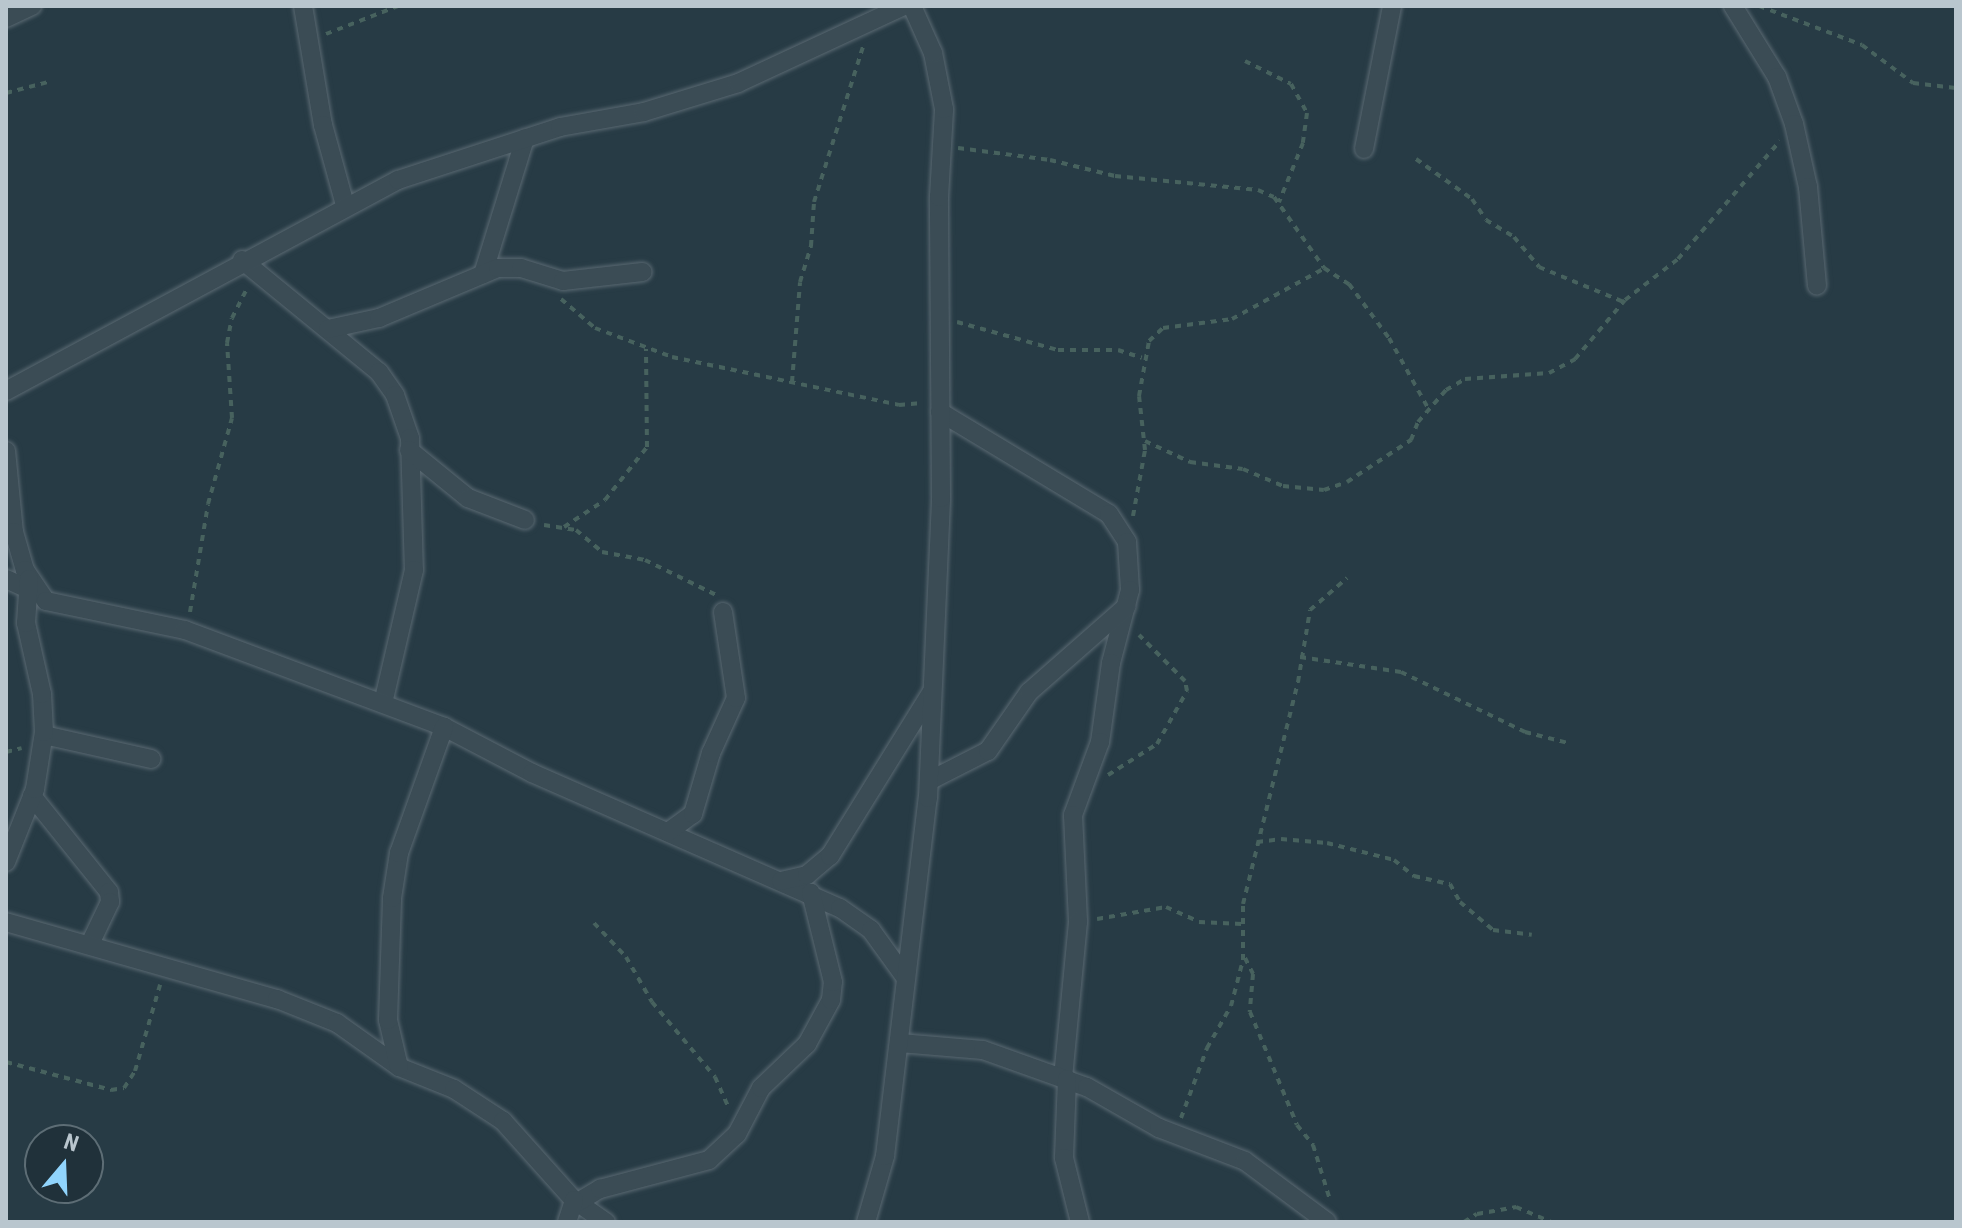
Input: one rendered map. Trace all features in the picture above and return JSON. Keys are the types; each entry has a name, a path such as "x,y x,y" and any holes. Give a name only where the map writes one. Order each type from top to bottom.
{"street":[{"path":"6,18 32,6"},
{"path":"303,6 323,125 345,205"},
{"path":"1364,149 1392,6"},
{"path":"1733,6 1777,77 1794,124 1808,187 1817,286"},
{"path":"6,391 249,266 345,205 422,171 525,138 644,112 738,83 903,7 940,79 943,147 932,690 929,781 900,1043 885,1156 866,1222"},
{"path":"483,274 525,138"},
{"path":"249,266 379,372 395,395 409,450 414,570 383,703"},
{"path":"328,329 379,318 498,268 585,281 642,272"},
{"path":"940,412 1109,514 1127,542 1131,577 1111,663 1100,742 1073,815 1078,922 1065,1078 1064,1158 1080,1222"},
{"path":"409,450 468,498 525,520"},
{"path":"6,451 14,532 28,584 26,623 42,694 44,735 32,796 6,862"},
{"path":"6,579 28,584 46,601 67,608 185,630 444,727 532,773 811,893 871,930 905,977"},
{"path":"668,832 693,814 711,753 736,698 723,612"},
{"path":"929,781 988,751 1029,692 1125,613"},
{"path":"781,881 807,875 830,856 932,690"},
{"path":"399,1067 388,1020 392,898 399,853 444,727"},
{"path":"44,735 151,759"},
{"path":"32,796 109,892 110,902 90,944"},
{"path":"567,1222 576,1201 600,1189 709,1160 740,1128 761,1088 807,1044 831,1000 831,959 811,893"},
{"path":"6,922 312,1011 354,1033 399,1067 454,1089 503,1121 576,1201 606,1222"},
{"path":"900,1043 983,1050 1065,1078 1177,1136 1245,1161 1333,1217"}],"path":[{"path":"308,38 346,29 398,6"},
{"path":"1759,6 1862,45 1913,83 1956,88"},
{"path":"792,382 800,282 811,246 814,202 839,112 873,21"},
{"path":"1245,61 1291,84 1307,113 1303,143 1279,202"},
{"path":"6,93 48,82"},
{"path":"1145,441 1190,462 1219,463 1283,486 1324,490 1397,452 1411,440 1428,408 1465,379 1549,373 1575,359 1624,302 1678,259 1794,124"},
{"path":"943,147 1050,160 1115,176 1258,190 1279,202 1324,268 1349,284 1389,338 1428,408"},
{"path":"1416,159 1472,199 1486,220 1514,237 1539,267 1624,302"},
{"path":"185,630 208,504 232,418 226,368 232,318 249,266"},
{"path":"1127,542 1145,441 1139,396 1142,358 1149,341 1163,328 1232,319 1324,268"},
{"path":"544,274 574,315 646,349 899,405 918,405 940,392"},
{"path":"940,317 1058,350 1118,350 1142,358"},
{"path":"564,527 605,500 647,447 646,349"},
{"path":"525,520 564,527 587,537 602,552 645,560 710,589 723,612"},
{"path":"1177,1136 1185,1097 1231,1006 1244,955 1242,924 1257,842 1310,610 1347,578"},
{"path":"1078,799 1157,744 1187,691 1180,675 1125,613"},
{"path":"1300,657 1401,672 1525,732 1568,743"},
{"path":"1257,842 1281,839 1327,843 1394,860 1414,876 1450,884 1460,902 1493,930 1532,935"},
{"path":"1078,922 1166,907 1199,922 1242,924"},
{"path":"594,923 626,957 652,1002 715,1077 740,1128"},
{"path":"1244,955 1253,974 1250,1012 1297,1125 1313,1145 1333,1217"},
{"path":"6,1062 111,1090 124,1088 135,1071 166,967"},
{"path":"1464,1222 1477,1214 1516,1207 1552,1222"}]}
